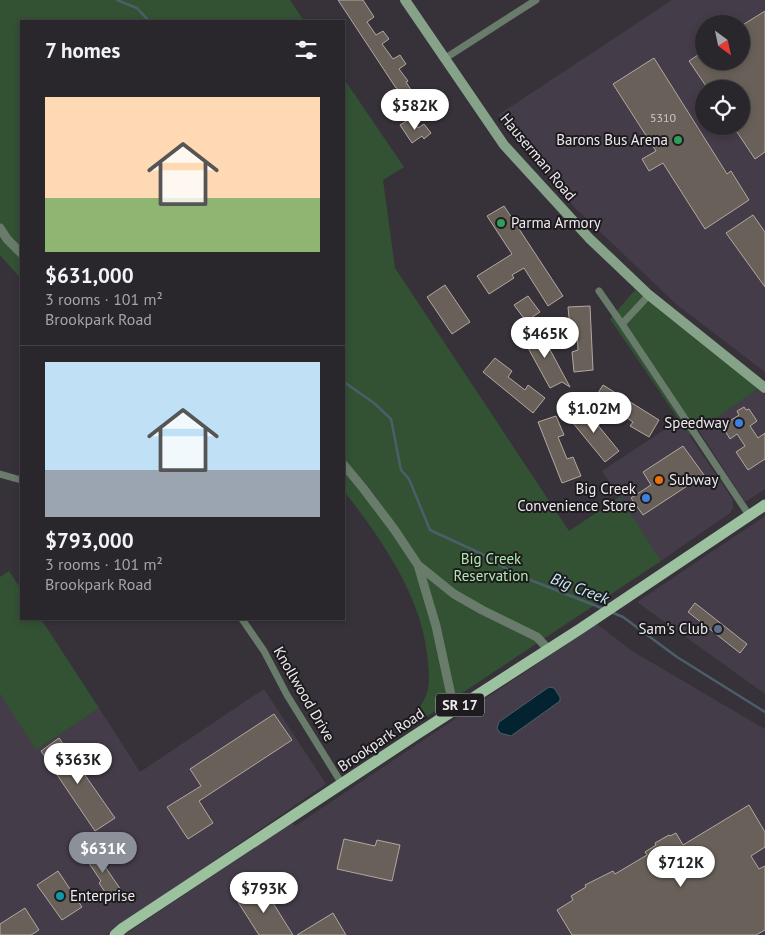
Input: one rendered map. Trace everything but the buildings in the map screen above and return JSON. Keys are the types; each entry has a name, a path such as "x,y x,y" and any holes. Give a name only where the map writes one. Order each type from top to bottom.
{"main road":[{"name":"Hauserman Road","path":"405,0 504,145 589,238 649,294 765,388"},
{"name":"Brookpark Road","path":"115,935 454,709 638,591 765,505"}],"street":[{"path":"444,59 536,0"},
{"path":"0,228 20,253"},
{"path":"599,291 750,515"},
{"path":"622,324 649,294"},
{"path":"345,466 389,522 418,565 454,594 537,637 548,648"},
{"path":"0,474 20,480"},
{"path":"418,565 436,626 454,709"},
{"name":"Knollwood Drive","path":"243,620 264,652 287,695 342,784"}],"shaded area":[{"path":"672,0 765,0 765,372 676,304 576,209 498,115"},
{"path":"759,388 765,393 765,489 745,502 698,429"},
{"path":"679,420 733,500 733,508 730,513 661,561 602,471"},
{"path":"765,516 765,694 637,602"},
{"path":"597,624 632,651 765,729 765,935 124,935 292,823 295,826"},
{"path":"264,689 326,784 106,935 0,935 0,694 37,749 99,708 140,772"}],"green space":[{"path":"0,0 290,0 303,20 20,20 20,278 0,255"},
{"name":"Big Creek Reservation","path":"345,80 404,167 383,180 395,268 569,531 620,497 661,561 405,731 402,726 420,707 428,689 429,670 425,639 410,593 399,571 373,530 345,492"},
{"path":"635,290 759,388 690,436 610,319"},
{"path":"9,571 20,588 20,620 42,620 99,708 36,750 0,694 0,577"}],"water":[{"path":"549,687 554,688 560,697 560,701 511,736 500,733 497,728 499,722"}],"waterway":[{"name":"Big Creek","path":"117,0 137,8 148,20"},
{"name":"Big Creek","path":"345,383 374,403 391,419 401,470 409,479 430,530 484,555 515,574 604,609"},
{"name":"Big Creek","path":"611,612 623,617 677,657 765,712"}],"place":[{"name":"Barons Bus Arena","path":"678,140"},
{"name":"Parma Armory","path":"501,223"},
{"name":"Speedway","path":"739,423"},
{"name":"Subway","path":"659,480"},
{"name":"Big Creek Convenience Store","path":"646,498"},
{"name":"Sam's Club","path":"718,629"},
{"name":"Enterprise","path":"60,896"}]}
